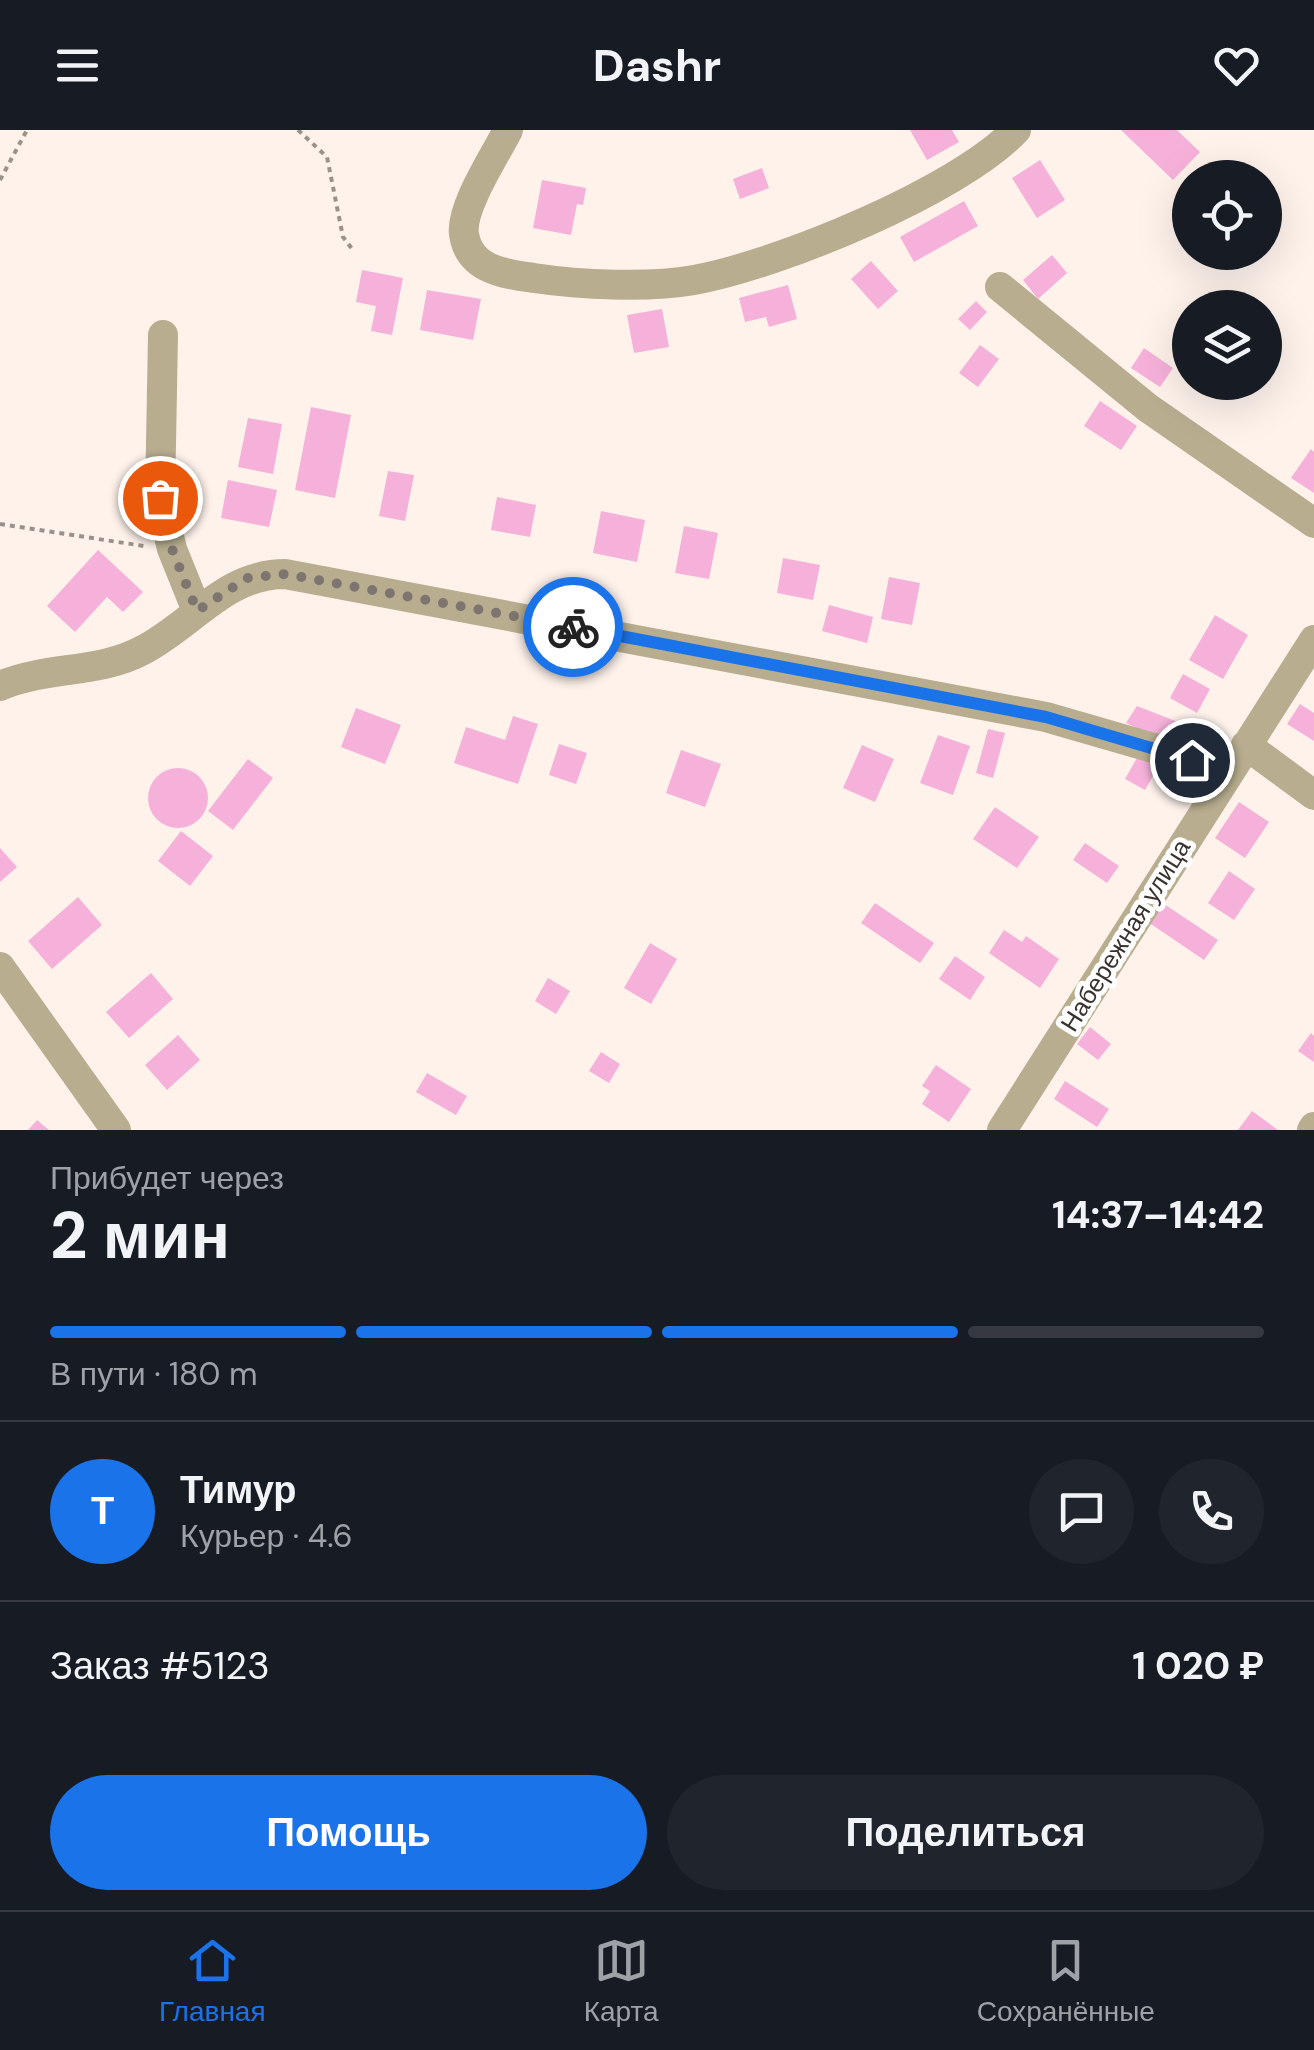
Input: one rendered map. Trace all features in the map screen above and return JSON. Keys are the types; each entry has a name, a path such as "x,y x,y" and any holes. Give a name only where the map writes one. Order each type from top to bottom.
{"street":[{"path":"508,130 464,218 464,235 481,264 500,273 566,283 692,280 798,251 950,179 998,148 1016,130"},
{"path":"1000,287 1148,408 1314,523"},
{"path":"163,335 160,498 172,549 197,611"},
{"path":"0,686 30,674 114,661 144,650 247,578 285,574 1046,717 1237,758 1314,795"},
{"name":"Набережная улица","path":"1002,1130 1314,640"},
{"path":"0,967 116,1130"}],"path":[{"path":"0,180 27,130"},
{"path":"298,130 327,157 343,237 353,250"},
{"path":"0,524 172,549"}],"building":[{"path":"910,130 952,130 959,142 927,160"},
{"path":"1121,130 1177,130 1200,152 1192,160 1172,160 1172,179"},
{"path":"1040,160 1065,200 1037,218 1012,178"},
{"path":"762,168 769,188 740,199 733,179"},
{"path":"542,180 586,188 583,205 577,204 571,235 533,228"},
{"path":"964,201 978,226 914,262 900,237"},
{"path":"1052,255 1067,273 1038,299 1023,280"},
{"path":"871,261 898,291 878,309 851,279"},
{"path":"362,270 403,278 392,335 371,331 376,306 356,302"},
{"path":"788,285 797,319 769,327 766,317 745,322 739,298"},
{"path":"427,290 481,299 473,340 420,330"},
{"path":"976,301 987,312 970,330 958,319"},
{"path":"662,309 669,347 634,353 627,315"},
{"path":"980,345 999,359 978,387 959,373"},
{"path":"1144,348 1172,369 1160,387 1131,368"},
{"path":"1100,401 1137,426 1121,450 1084,426"},
{"path":"311,407 351,415 335,498 295,490"},
{"path":"248,418 282,424 273,474 238,467"},
{"path":"1311,449 1314,452 1314,493 1291,478"},
{"path":"388,471 414,475 405,521 379,516"},
{"path":"228,480 277,490 269,527 221,518"},
{"path":"497,497 536,505 530,537 491,530"},
{"path":"601,511 645,520 637,562 593,553"},
{"path":"684,526 718,533 709,579 675,573"},
{"path":"98,550 143,592 123,612 107,597 75,632 47,606"},
{"path":"783,558 820,565 813,600 777,593"},
{"path":"889,577 920,583 912,625 881,619"},
{"path":"829,605 873,617 867,643 822,631"},
{"path":"1215,615 1248,635 1223,679 1189,660"},
{"path":"1183,674 1210,689 1197,713 1170,698"},
{"path":"1300,704 1314,713 1314,741 1287,724"},
{"path":"1137,706 1188,726 1178,742 1145,732 1126,723"},
{"path":"356,708 401,725 385,764 341,747"},
{"path":"513,716 538,724 518,784 454,763 466,727 505,740"},
{"path":"988,729 1005,733 993,778 976,773"},
{"path":"938,735 970,746 953,795 920,783"},
{"path":"559,744 587,753 576,784 549,775"},
{"path":"862,745 894,759 875,802 843,788"},
{"path":"681,750 721,764 705,807 666,793"},
{"path":"1141,751 1161,762 1145,790 1125,779"},
{"path":"248,759 273,778 233,830 208,811"},
{"path":"178,768 199,777 208,798 199,819 178,828 157,819 148,798 157,777"},
{"path":"1239,802 1269,822 1245,858 1215,838"},
{"path":"995,807 1039,837 1017,868 973,839"},
{"path":"181,831 213,856 190,886 158,861"},
{"path":"1085,843 1119,866 1107,883 1073,860"},
{"path":"0,848 17,867 0,882"},
{"path":"1229,871 1255,889 1234,920 1208,903"},
{"path":"78,897 102,925 52,969 28,941"},
{"path":"1161,902 1218,940 1204,960 1148,922"},
{"path":"875,903 934,943 920,963 861,923"},
{"path":"1004,930 1022,942 1026,936 1059,959 1040,988 989,953"},
{"path":"650,943 677,959 651,1004 624,988"},
{"path":"955,956 985,977 970,1000 939,979"},
{"path":"151,973 173,999 129,1038 106,1012"},
{"path":"548,978 570,991 556,1014 535,1001"},
{"path":"1090,1027 1111,1044 1098,1060 1077,1044"},
{"path":"1311,1033 1314,1036 1314,1062 1298,1051"},
{"path":"178,1035 200,1060 167,1090 145,1065"},
{"path":"601,1052 620,1064 609,1083 589,1071"},
{"path":"936,1065 971,1089 949,1122 922,1104 930,1091 922,1086"},
{"path":"427,1073 467,1096 456,1115 416,1092"},
{"path":"1065,1081 1109,1109 1097,1127 1054,1099"},
{"path":"1252,1111 1278,1130 1238,1130"},
{"path":"37,1120 49,1130 28,1130"}],"way so far":[{"path":"160,498 172,549 197,611 247,578 285,574 573,627"}],"route":[{"path":"573,627 1046,717 1192,760"}]}
